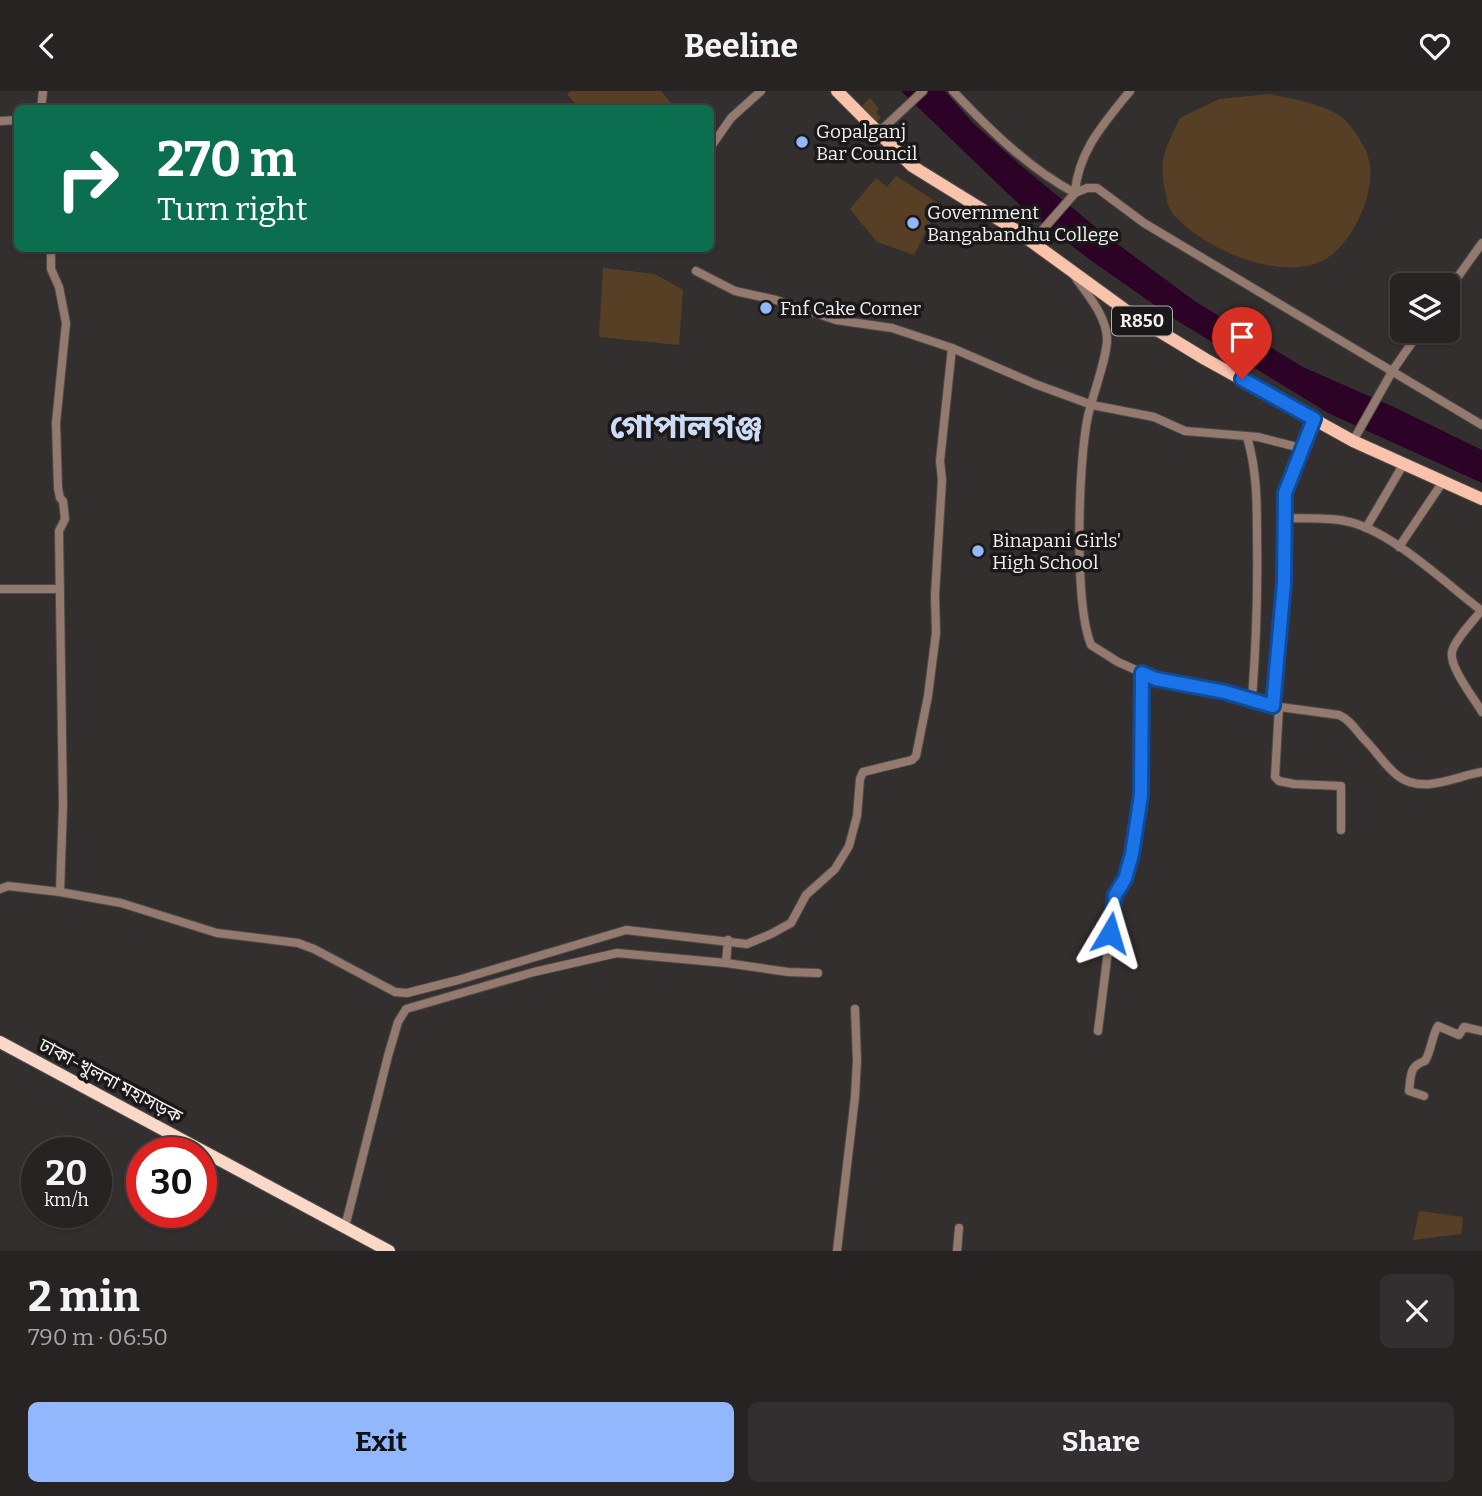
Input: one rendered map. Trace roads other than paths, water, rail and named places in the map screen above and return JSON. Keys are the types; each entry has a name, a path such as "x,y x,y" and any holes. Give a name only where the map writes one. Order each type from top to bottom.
{"highway":[{"name":"ঢাকা-খুলনা মহাসড়ক","path":"0,1042 389,1251"}],"main road":[{"name":"R850","path":"837,91 912,166 1036,237 1069,269 1131,314 1353,441 1482,499"}],"street":[{"path":"714,142 731,118 761,91"},
{"path":"878,133 923,91"},
{"path":"953,91 1033,167 1073,195"},
{"path":"1073,195 1090,142 1130,91"},
{"path":"1036,237 1073,195 1087,188 1097,188 1144,223 1482,425"},
{"path":"1460,274 1482,243"},
{"path":"51,252 51,269 59,287 66,323 56,423 58,488 65,519 59,531 63,805 60,892"},
{"path":"1069,269 1097,311 1107,338 1083,454 1081,556 1086,629 1091,646 1156,679 1349,719 1398,776 1413,783 1439,783 1482,772"},
{"path":"696,271 735,291 776,300 836,320 892,328 952,348 1091,405 1154,417 1185,431 1268,439 1301,448"},
{"path":"1353,441 1393,370 1412,343"},
{"path":"0,889 8,886 60,892 121,903 217,933 299,943 395,992 407,994 613,932 626,930 747,944 791,923 806,895 835,869 849,846 857,816 863,772 912,760 916,756 928,696 936,633 935,595 942,480 940,461 952,348"},
{"path":"1314,419 1285,493 1284,583 1276,706 1275,777 1279,781 1294,784 1341,786 1341,830"},
{"path":"1247,437 1254,460 1257,513 1257,605 1252,699"},
{"path":"1366,527 1403,465"},
{"path":"1399,547 1442,483"},
{"path":"1285,518 1346,521 1366,527 1399,547 1481,611 1455,645 1451,655 1453,665 1482,712"},
{"path":"0,589 60,589"},
{"path":"1098,1031 1115,895 1125,879 1132,854 1141,795 1142,673"},
{"path":"726,962 728,943"},
{"path":"406,1007 534,972 618,953 818,973"},
{"path":"345,1227 388,1056 398,1022 406,1007 407,994"},
{"path":"837,1251 855,1097 855,1009"},
{"path":"1424,1096 1409,1091 1412,1069 1416,1063 1425,1061 1431,1051 1432,1037 1438,1026 1460,1035 1464,1027 1482,1031"},
{"path":"957,1251 959,1228"}],"place":[{"name":"Gopalganj Bar Council","path":"802,142"},
{"name":"Government Bangabandhu College","path":"913,223"},
{"name":"Fnf Cake Corner","path":"766,308"},
{"name":"Binapani Girls' High School","path":"978,551"}],"district":[{"name":"গোপালগঞ্জ","path":"686,426"}]}
